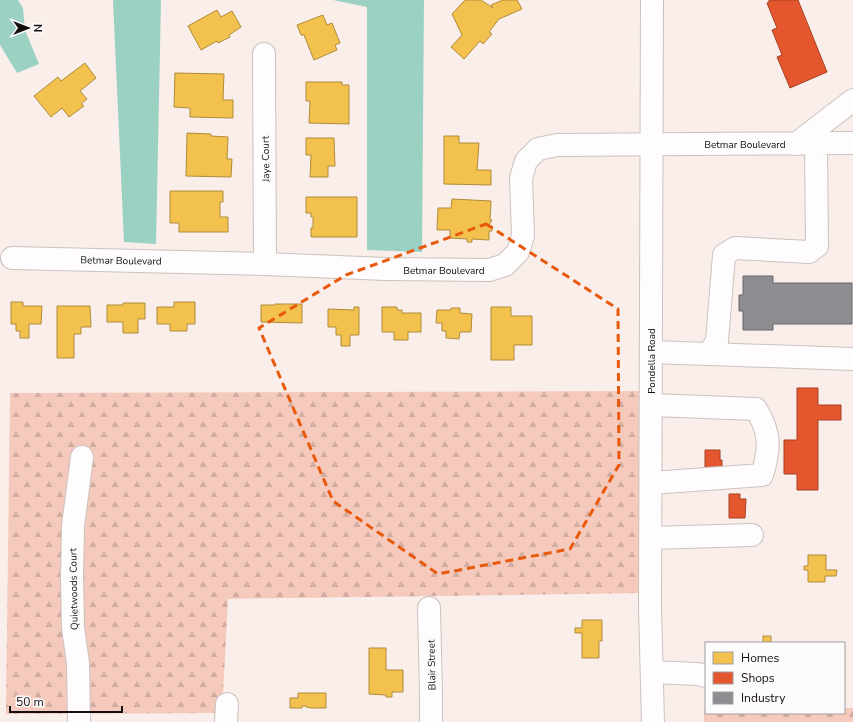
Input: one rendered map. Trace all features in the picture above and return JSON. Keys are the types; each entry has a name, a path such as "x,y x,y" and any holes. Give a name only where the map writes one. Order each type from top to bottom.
{"street":[{"name":"Pondella Road","path":"652,0 651,538 653,722"},
{"name":"Jaye Court","path":"264,54 265,264"},
{"path":"709,354 717,341 724,255 734,248 809,252 817,246 806,144 853,100"},
{"name":"Betmar Boulevard","path":"12,258 265,264 386,269 489,270 505,265 518,252 523,236 522,178 526,161 538,149 557,145 853,143"},
{"path":"651,352 853,359"},
{"path":"651,405 756,409 764,421 768,441 766,463 762,475 651,483"},
{"name":"Quietwoods Court","path":"78,722 78,663 73,628 72,576 73,526 82,456"},
{"path":"651,538 752,535"},
{"name":"Blair Street","path":"429,608 431,722"},
{"path":"652,672 698,674 705,676"}],"highlighted area":[{"path":"486,224 618,309 619,465 570,549 438,574 333,501 259,328 346,275"}],"green space":[{"path":"643,391 642,593 228,599 222,713 6,714 10,393"},
{"path":"845,708 853,708 853,722 704,722 704,709 705,714 845,714"}],"shaded area":[{"path":"0,0 18,0 23,8 25,30 39,64 17,73 0,45"},
{"path":"113,0 161,0 156,244 124,242"},
{"path":"333,0 424,0 422,252 367,250 367,7"}],"building: Homes":[{"path":"465,0 481,0 493,8 491,5 503,0 517,0 522,9 499,19 489,32 492,34 483,44 480,41 464,59 451,47 462,35 452,14"},
{"path":"217,10 221,17 232,11 241,27 229,35 230,37 218,43 217,41 201,50 188,26"},
{"path":"323,15 327,25 332,23 340,43 335,45 337,50 314,60 304,35 301,35 297,25"},
{"path":"85,63 96,78 80,91 87,99 81,104 84,106 69,117 62,108 51,117 34,96 58,77 61,81"},
{"path":"175,73 224,74 223,100 233,100 233,118 190,117 190,108 174,107"},
{"path":"306,82 342,82 342,85 349,85 349,124 309,123 310,101 306,101"},
{"path":"187,133 211,134 211,136 228,137 227,159 232,159 231,177 186,176"},
{"path":"444,136 459,136 459,143 479,143 477,170 491,170 491,185 444,184"},
{"path":"306,138 334,138 335,166 328,166 328,177 310,177 311,155 306,155"},
{"path":"170,191 223,191 223,202 220,202 220,217 228,217 228,232 179,232 179,223 170,223"},
{"path":"306,197 357,197 357,237 311,237 313,217 311,217 311,213 306,213"},
{"path":"452,199 491,201 490,220 492,220 489,225 492,226 492,231 489,231 489,240 472,239 472,242 467,242 467,239 450,238 450,230 437,230 438,208 451,208"},
{"path":"11,302 23,302 23,306 42,306 41,324 29,324 29,338 20,338 20,331 16,331 16,324 11,324"},
{"path":"174,302 195,302 195,324 187,324 187,331 170,331 170,324 157,324 157,307 174,307"},
{"path":"123,303 145,303 145,319 138,319 138,333 123,333 123,322 107,322 107,305 123,305"},
{"path":"302,304 302,323 261,322 261,305"},
{"path":"57,306 90,306 91,327 81,327 81,334 74,334 74,358 57,358"},
{"path":"354,307 359,307 359,335 350,335 350,346 341,346 341,335 336,335 336,327 328,327 328,309 354,310"},
{"path":"382,307 397,307 397,310 402,310 402,313 421,313 421,332 408,332 408,340 394,340 394,332 382,332"},
{"path":"491,307 511,307 511,316 532,316 532,345 514,345 514,360 491,360"},
{"path":"451,308 460,308 460,313 472,314 471,332 460,332 459,339 446,338 446,331 442,331 442,323 436,323 437,310 451,310"},
{"path":"808,555 826,555 826,570 837,570 836,576 825,576 825,582 808,582 808,570 804,570 804,566 808,566"},
{"path":"582,620 602,620 602,641 599,641 599,658 582,658 582,633 575,633 575,628 582,628"},
{"path":"763,636 771,636 771,642 763,642"},
{"path":"369,648 386,648 386,670 403,670 403,692 392,692 392,697 386,697 386,695 369,694"},
{"path":"298,693 326,693 326,708 311,708 302,706 302,708 290,708 290,698 298,698"}],"building: Shops":[{"path":"769,0 798,0 827,72 790,88 777,57 782,55 772,30 777,28 767,3"},
{"path":"797,388 818,388 818,405 841,405 841,420 818,420 818,490 797,490 797,474 784,474 784,440 797,440"},
{"path":"705,450 720,450 722,471 705,471"},
{"path":"729,494 740,494 740,499 746,499 745,518 729,518"}],"building: Industry":[{"path":"743,276 773,276 773,283 852,283 852,324 773,324 773,330 743,330 743,311 739,311 739,295 743,295"}]}
